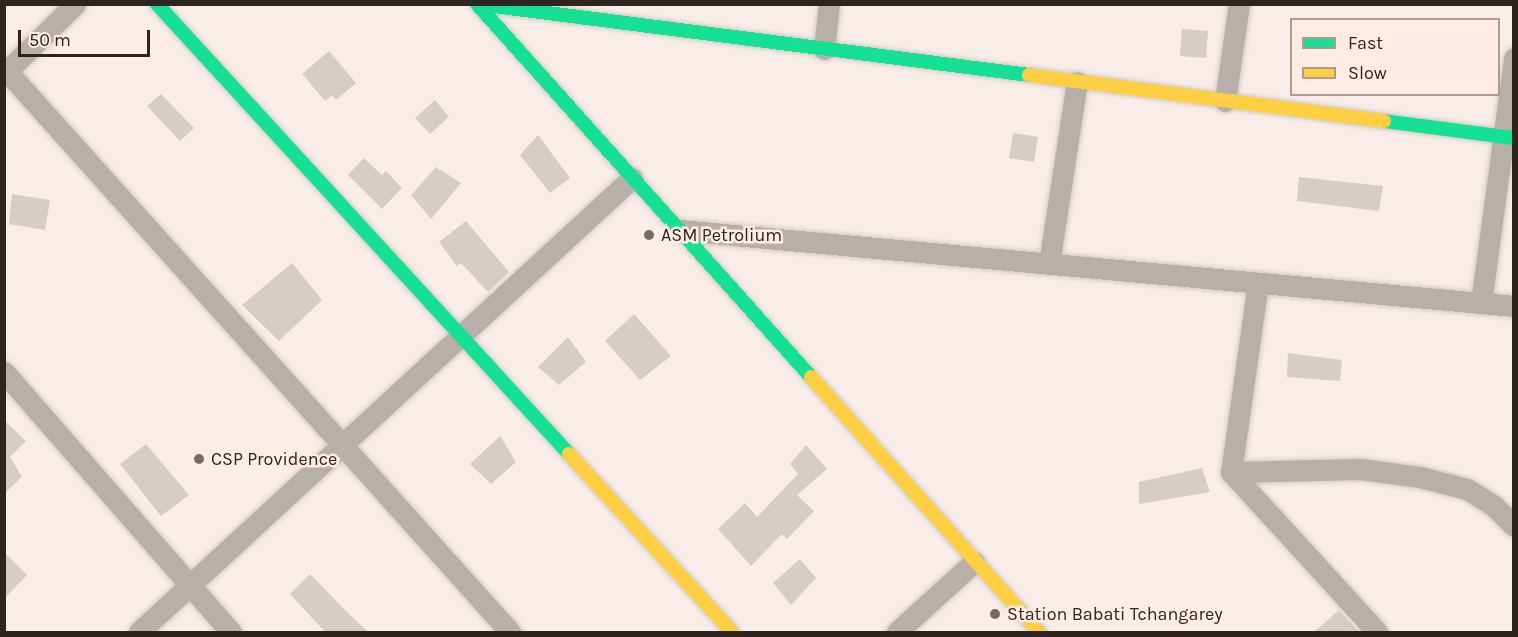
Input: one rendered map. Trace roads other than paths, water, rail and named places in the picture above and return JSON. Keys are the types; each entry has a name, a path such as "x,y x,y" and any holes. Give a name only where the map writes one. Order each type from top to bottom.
{"street":[{"path":"75,4 5,70 510,633"},
{"path":"157,4 732,633"},
{"path":"478,4 1508,138"},
{"path":"478,4 1040,633"},
{"path":"824,49 830,4"},
{"path":"1225,101 1239,4"},
{"path":"1481,303 1508,138 1514,58"},
{"path":"1049,264 1077,82"},
{"path":"140,633 632,178"},
{"path":"679,230 1514,306"},
{"path":"1231,472 1258,283"},
{"path":"4,372 231,633"},
{"path":"1231,472 1361,469 1420,477 1467,489 1494,506 1514,526"},
{"path":"1231,472 1377,633"},
{"path":"897,633 974,561"}],"place":[{"name":"ASM Petrolium","path":"649,235"},
{"name":"CSP Providence","path":"199,459"},
{"name":"Station Babati Tchangarey","path":"995,614"}]}
